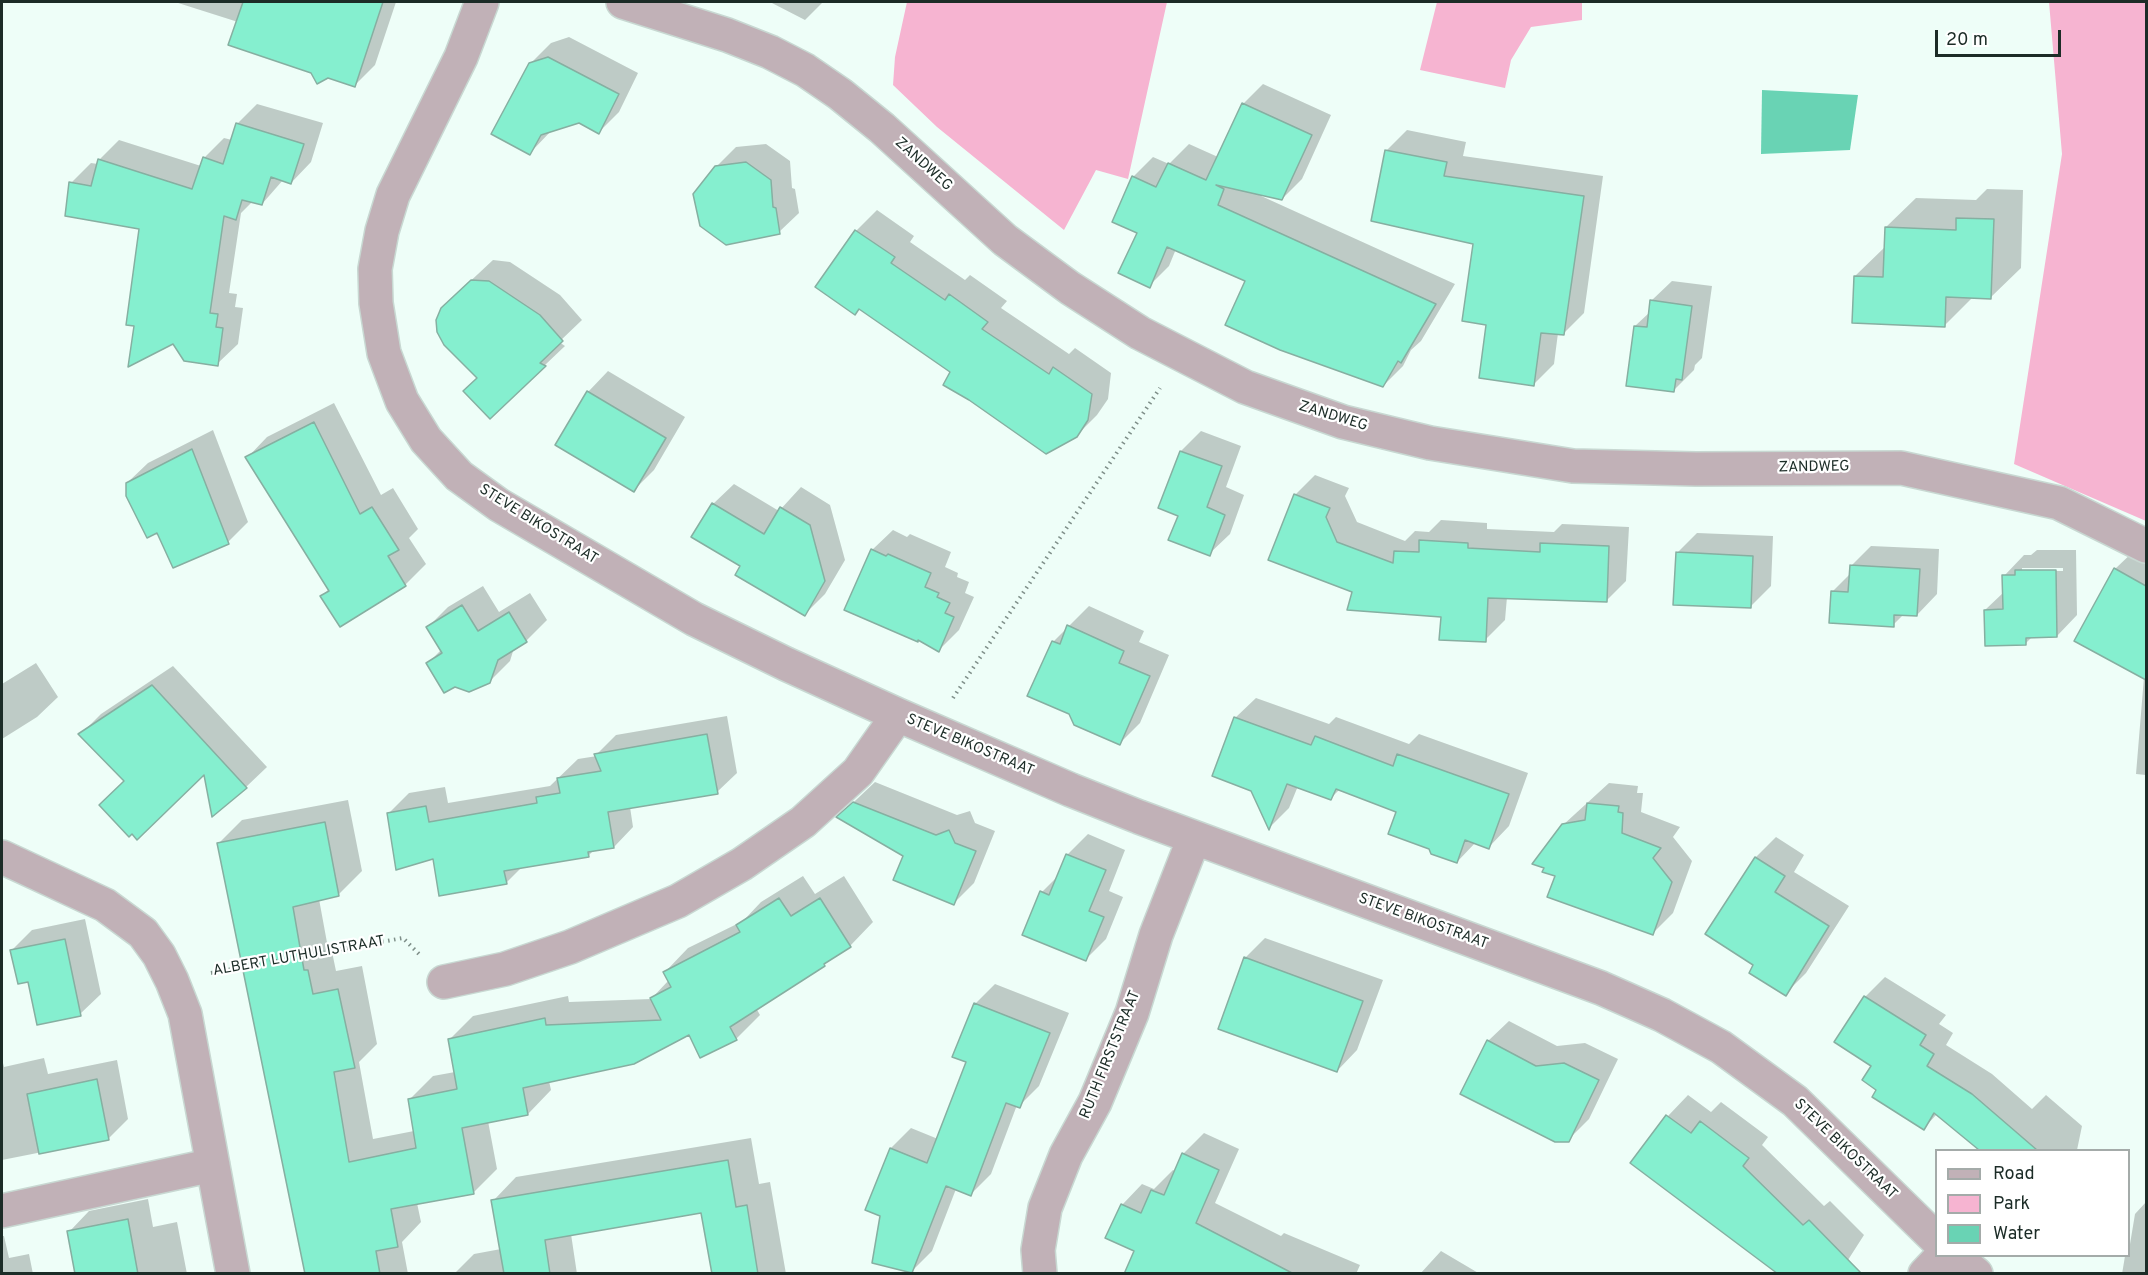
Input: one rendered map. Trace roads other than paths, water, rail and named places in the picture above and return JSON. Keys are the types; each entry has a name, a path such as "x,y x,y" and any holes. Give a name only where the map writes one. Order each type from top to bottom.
{"street":[{"name":"STEVE BIKOSTRAAT","path":"482,2 461,57 393,195 382,231 375,269 376,303 384,353 402,401 426,440 459,476 499,505 694,619 898,715 1071,790 1194,838 1601,988 1662,1015 1721,1047 1795,1101 1935,1238"},
{"name":"ZANDWEG","path":"623,2 727,35 770,52 805,70 840,94 882,128 1005,240 1080,295 1140,333 1245,387 1343,422 1430,443 1573,466 1696,470 1900,468 2060,503 2146,546"},
{"path":"444,982 505,969 570,947 678,901 742,864 803,822 858,772 898,715"},
{"name":"RUTH FIRSTSTRAAT","path":"1040,1274 1038,1250 1045,1208 1066,1155 1095,1102 1132,1013 1156,935 1194,838"},
{"path":"2,857 105,905 143,933 159,955 185,1014 233,1274"},
{"path":"2,1211 213,1165"},
{"path":"1925,1274 1941,1257"},
{"path":"1955,1257 1976,1274"}],"water":[{"path":"1762,90 1858,95 1850,150 1761,154"}]}
